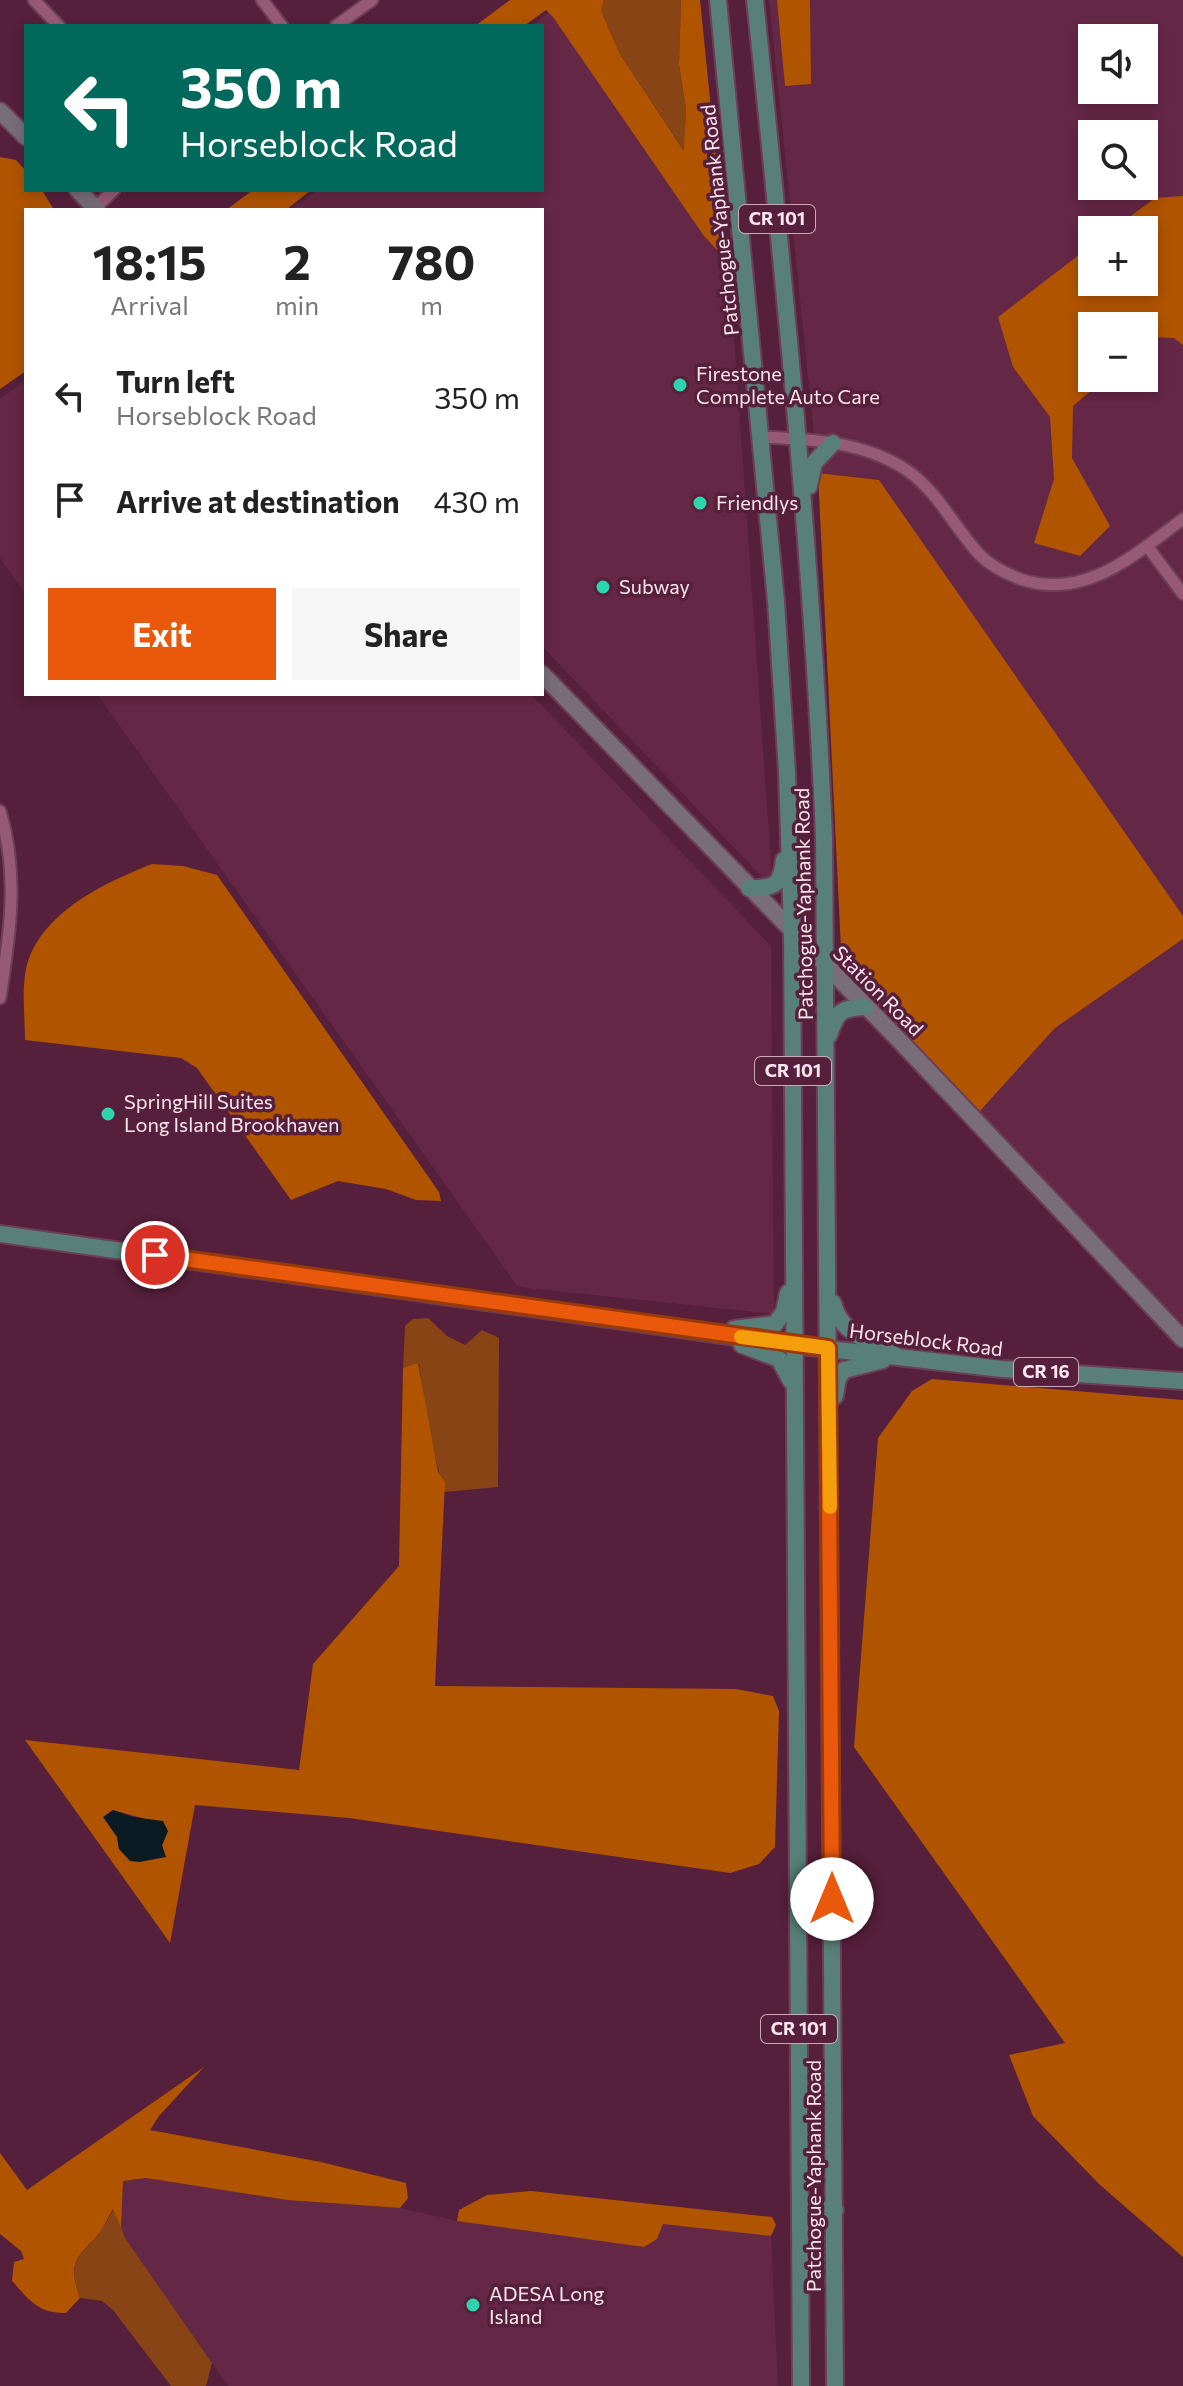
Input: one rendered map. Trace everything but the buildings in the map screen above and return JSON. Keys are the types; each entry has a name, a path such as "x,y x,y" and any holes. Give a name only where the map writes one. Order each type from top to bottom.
{"main road":[{"name":"Patchogue-Yaphank Road","path":"718,0 762,437 787,772 792,932 801,2386"},
{"name":"Patchogue-Yaphank Road","path":"755,0 798,438 821,758 826,967 835,2386"},
{"path":"0,111 24,135"},
{"path":"80,192 95,208"},
{"path":"805,532 811,468 833,443"},
{"name":"Station Road","path":"544,676 1183,1339"},
{"path":"749,888 770,888 782,875 788,815"},
{"path":"826,1044 837,1014 848,1008 865,1007"},
{"name":"Horseblock Road","path":"0,1234 794,1345 1028,1371 1183,1381"},
{"path":"701,1332 769,1326 779,1321 784,1312 794,1256"},
{"path":"828,1282 842,1325 901,1358"},
{"path":"701,1332 779,1359 786,1367 795,1389"},
{"path":"829,1433 841,1373 849,1367 901,1358"},
{"path":"798,1898 832,1899"},
{"path":"800,2209 835,2210"}],"street":[{"path":"34,0 57,24"},
{"path":"262,0 280,24"},
{"path":"339,24 372,0"},
{"path":"97,208 112,192"},
{"path":"762,437 833,443 885,458 914,476 933,495 979,554 998,569 1017,578 1054,585 1089,580 1112,570 1183,519"},
{"path":"1147,546 1183,594"},
{"path":"0,811 10,855 13,899 0,998"}],"shaded area":[{"path":"510,0 604,0 601,11 621,56 684,151 686,109 679,64 681,0 700,0 725,248 717,250 704,236 546,10 527,24 478,24"},
{"path":"604,0 681,0 679,64 686,109 685,152 621,56 601,11"},
{"path":"769,0 1183,0 1183,916 879,480 818,473"},
{"path":"777,0 810,0 811,84 785,86"},
{"path":"553,9 728,252 772,876 762,877 544,648 544,208 294,208 314,192 544,192 544,24 534,24"},
{"path":"0,157 16,160 24,169 24,192 43,192 53,208 24,208 24,372 0,389"},
{"path":"250,192 308,192 288,208 229,208"},
{"path":"1183,196 1183,345 1174,338 1158,337 1158,312 1078,312 1078,392 1090,392 1073,406 1072,458 1110,526 1080,556 1034,543 1054,479 1050,417 1013,367 998,317 1078,256 1078,296 1158,296 1158,216 1131,216 1158,198"},
{"path":"24,381 24,591 0,558 0,399"},
{"path":"818,473 879,480 1183,916 1183,939 1055,1028 979,1112 842,970"},
{"path":"98,696 533,696 771,946 774,1314 518,1287"},
{"path":"152,864 183,866 217,875 439,1192 441,1201 416,1200 386,1189 338,1181 291,1200 197,1068 181,1058 25,1040 26,970 33,949 43,934 55,920 85,897 118,878"},
{"path":"1183,939 1183,1325 979,1112 1055,1028"},
{"path":"428,1318 447,1336 465,1345 482,1330 499,1338 498,1487 444,1492 429,1433 419,1364 403,1368 405,1326 413,1319"},
{"path":"418,1363 438,1472 445,1482 435,1686 736,1689 773,1696 779,1711 775,1847 759,1864 730,1873 349,1818 195,1805 170,1943 25,1740 299,1770 313,1664 399,1566 403,1368","holes":["113,1810 148,1820 168,1831 157,1858 139,1862 119,1849"]},
{"path":"932,1379 1183,1400 1183,2257 1099,2184 1033,2116 1009,2055 1065,2043 854,1747 878,1438 912,1391"},
{"path":"204,2067 150,2130 321,2162 406,2183 408,2198 400,2208 287,2200 146,2178 123,2181 121,2228 113,2209 75,2263 74,2277 80,2298 66,2313 48,2311 35,2304 12,2281 14,2262 24,2259 21,2251 0,2234 0,2153 27,2190"},
{"name":"ADESA Long Island","path":"146,2178 287,2200 400,2208 457,2221 663,2224 771,2236 778,2386 228,2386 121,2228 122,2181"},
{"path":"531,2191 772,2217 776,2225 771,2236 663,2224 657,2239 644,2247 457,2221 459,2210 487,2195"},
{"path":"114,2208 125,2238 212,2363 206,2386 171,2386 113,2310 102,2301 80,2298 74,2277 76,2263 102,2230"}],"water":[{"path":"113,1810 133,1817 163,1821 168,1831 162,1845 166,1857 130,1861 119,1849 117,1837 103,1817"}],"slow traffic":[{"path":"741,1337 828,1348 830,1507"}],"place":[{"name":"Firestone Complete Auto Care","path":"680,385"},
{"name":"Friendlys","path":"700,503"},
{"name":"Subway","path":"603,587"},
{"name":"SpringHill Suites Long Island Brookhaven","path":"108,1114"},
{"name":"ADESA Long Island","path":"473,2305"}],"route":[{"path":"155,1255 828,1348 832,1899"}]}
